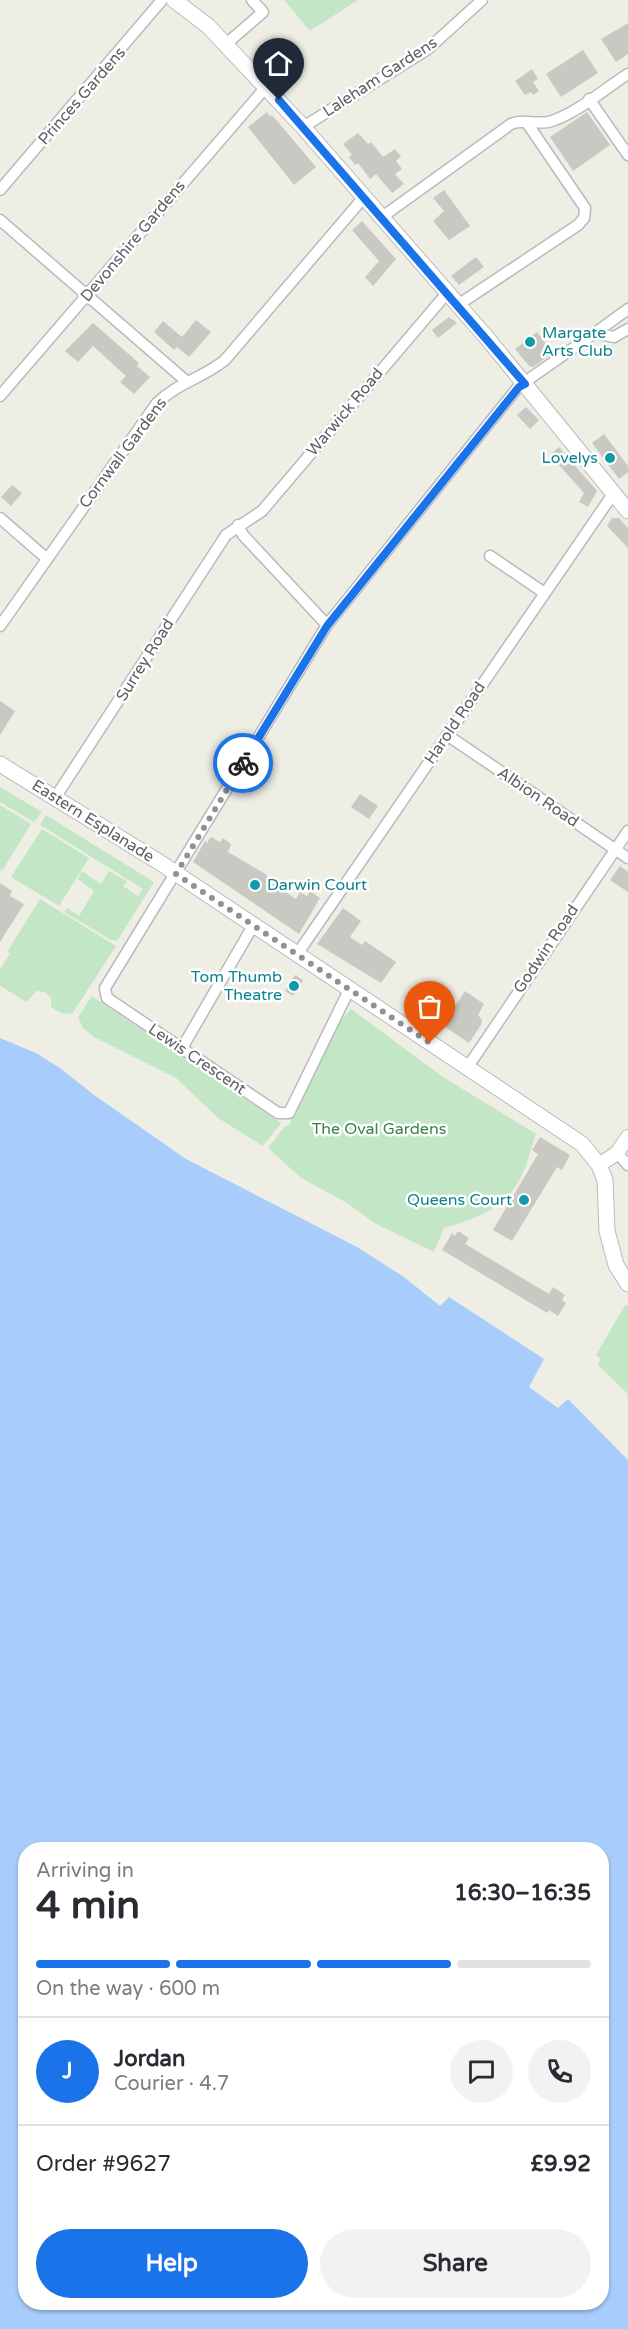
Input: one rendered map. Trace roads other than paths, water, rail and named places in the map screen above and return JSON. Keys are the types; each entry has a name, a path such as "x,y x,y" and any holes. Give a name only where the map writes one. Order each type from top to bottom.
{"main road":[{"path":"174,0 208,26 303,127 622,499"},
{"name":"Eastern Esplanade","path":"0,764 298,953 582,1144 599,1165"},
{"path":"599,1165 607,1190 606,1225 616,1265 628,1284"}],"street":[{"name":"Princes Gardens","path":"0,190 162,0"},
{"path":"226,44 263,12 252,0"},
{"name":"Laleham Gardens","path":"303,127 428,49 482,0"},
{"path":"382,217 511,124 519,121 551,122 628,74"},
{"name":"Devonshire Gardens","path":"0,396 266,87"},
{"path":"589,99 628,155"},
{"path":"458,305 578,225 584,218 585,208 527,123"},
{"name":"Cornwall Gardens","path":"0,626 157,403 186,381 216,368 225,360 364,197"},
{"path":"0,220 186,381"},
{"name":"Warwick Road","path":"238,525 262,511 447,293"},
{"path":"176,874 327,626 486,425 519,387 628,309"},
{"path":"595,333 614,337 628,328"},
{"name":"Harold Road","path":"298,953 543,592 622,499"},
{"path":"0,518 46,558"},
{"path":"238,525 243,535 327,626"},
{"name":"Surrey Road","path":"55,798 225,535 238,525"},
{"path":"490,556 543,592"},
{"name":"Albion Road","path":"447,735 628,858"},
{"name":"Godwin Road","path":"467,1068 628,831"},
{"name":"Lewis Crescent","path":"176,874 105,988 107,998 278,1113 289,1113 350,988"},
{"path":"182,1048 254,924"},
{"path":"599,1165 617,1153 628,1137"},
{"path":"617,1153 628,1165"}],"water":[{"path":"0,1038 36,1053 60,1068 94,1095 186,1159 357,1247 404,1277 440,1306 449,1297 544,1359 529,1387 558,1408 568,1399 628,1460 628,2329 0,2329"}],"place":[{"name":"Margate Arts Club","path":"530,342"},
{"name":"Lovelys","path":"610,458"},
{"name":"Darwin Court","path":"255,885"},
{"name":"Tom Thumb Theatre","path":"294,986"},
{"name":"Queens Court","path":"524,1200"}],"park label":[{"name":"The Oval Gardens","path":"379,1129"}]}
